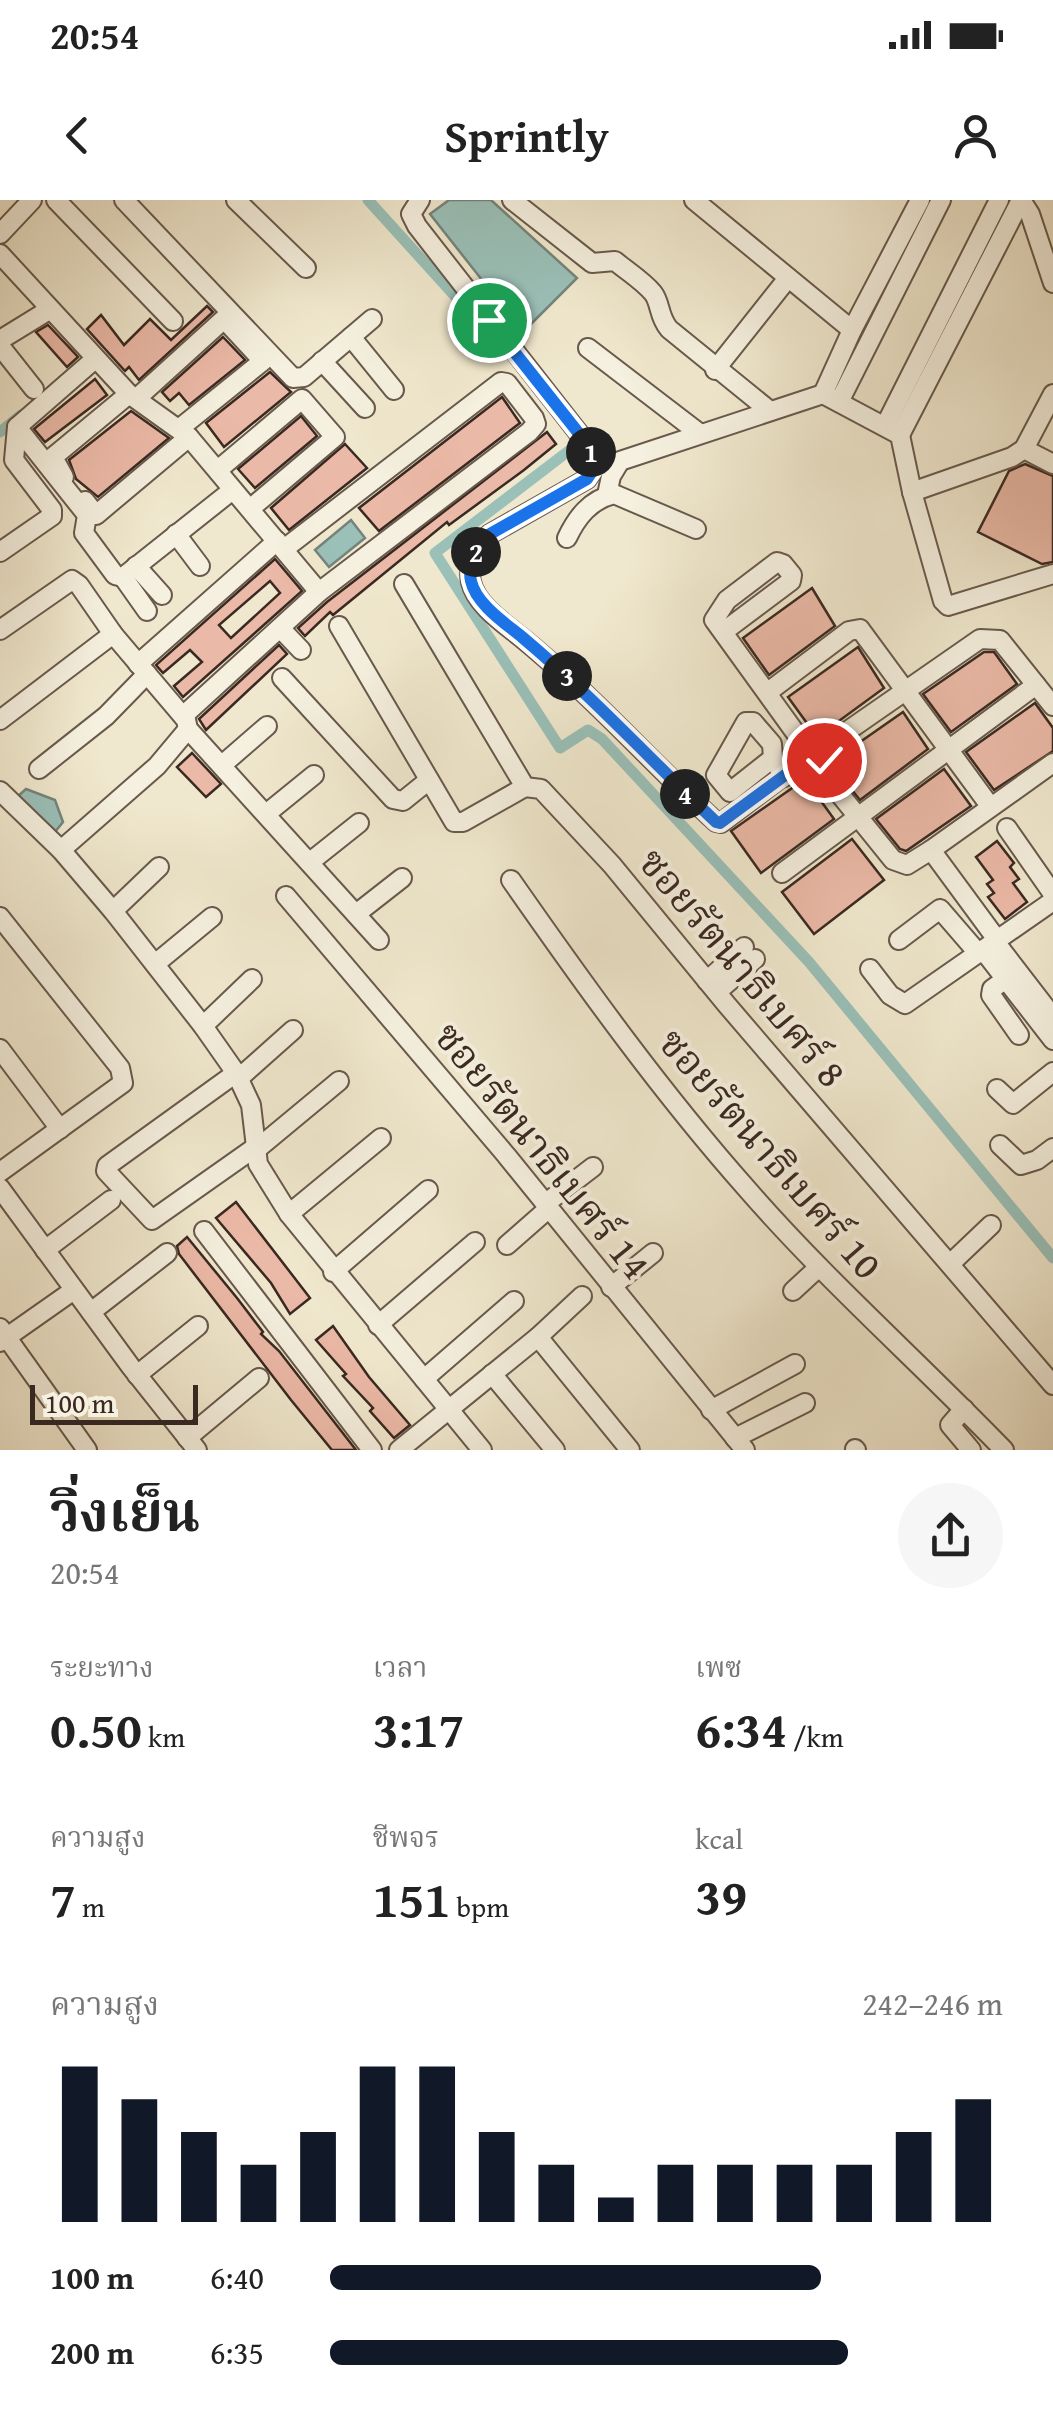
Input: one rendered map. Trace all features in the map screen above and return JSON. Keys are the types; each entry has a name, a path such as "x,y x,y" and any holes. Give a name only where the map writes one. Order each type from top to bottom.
{"street":[{"path":"0,234 32,200"},
{"path":"56,200 173,320"},
{"path":"124,200 292,378 304,377 372,320"},
{"path":"236,200 306,268"},
{"path":"420,200 411,214 417,226 588,445 597,464 587,479 490,534 471,565 471,582 500,620 590,696 716,822 720,823 974,642 986,638 1000,640 1053,706"},
{"path":"512,200 592,263 615,261 652,291 660,318 668,329 770,411"},
{"path":"694,200 852,330"},
{"path":"831,398 852,330 920,200"},
{"path":"831,398 941,200"},
{"path":"999,200 892,431 943,601 948,606 1053,574"},
{"path":"892,431 1021,200 1044,227 1053,283"},
{"path":"0,254 133,396 185,432 319,592"},
{"path":"716,370 788,278"},
{"path":"34,389 0,343 44,314 46,306"},
{"path":"224,320 263,361 96,515 58,470 54,457 133,396 224,320"},
{"path":"351,338 394,390"},
{"path":"588,348 699,432"},
{"path":"0,552 52,516 52,510 7,465 17,427 95,359"},
{"path":"322,362 366,408"},
{"path":"39,769 106,716 142,669 281,545 501,382 507,383 534,418 536,424 530,432 319,592 185,723 157,766 62,850"},
{"path":"912,492 1012,457 1024,449 1053,394"},
{"path":"607,495 610,476 620,461 770,411 831,398 892,431"},
{"path":"219,469 302,399 336,437 251,508"},
{"path":"17,427 86,516 84,533 115,575 130,572 230,492"},
{"path":"1024,449 1053,464"},
{"path":"567,538 578,515 614,494 696,529"},
{"path":"176,534 200,566"},
{"path":"130,572 162,595"},
{"path":"130,572 147,610"},
{"path":"0,630 72,580 79,585 185,723 379,940"},
{"name":"ซอยรัตนาธิเบศร์ 8","path":"404,584 525,787 541,789 612,865 1053,1384"},
{"path":"339,626 454,822 463,822 525,787"},
{"path":"280,628 301,650"},
{"path":"724,632 879,844 901,866 931,850 1053,762"},
{"path":"768,692 849,632 865,633 990,806"},
{"path":"0,720 113,634"},
{"path":"282,678 394,799 403,801 429,780"},
{"path":"782,873 1036,685"},
{"path":"222,765 268,726"},
{"path":"773,758 784,777"},
{"path":"266,814 314,775"},
{"path":"0,791 62,850 114,910 203,1026 237,1076 251,1105 258,1164 288,1214 482,1450"},
{"path":"310,862 358,823"},
{"path":"870,969 890,995 905,1004 989,947 1053,897 1007,828"},
{"path":"931,850 989,947 1053,1040"},
{"path":"114,910 160,868"},
{"path":"356,914 402,878"},
{"name":"ซอยรัตนาธิเบศร์ 10","path":"511,880 596,1003 746,1188 819,1267 1004,1450"},
{"name":"ซอยรัตนาธิเบศร์ 14","path":"286,896 740,1444"},
{"path":"899,940 940,909 989,947"},
{"path":"0,917 120,1068 123,1083 0,1172"},
{"path":"156,964 212,917"},
{"path":"712,987 750,954"},
{"path":"203,1026 252,979"},
{"path":"1014,983 1053,1017"},
{"path":"1014,983 992,988 991,996 1019,1035"},
{"path":"293,1030 237,1076 107,1166 106,1171 152,1220 257,1148 339,1081"},
{"path":"0,1050 60,1129"},
{"path":"997,1090 1013,1104 1053,1072"},
{"path":"288,1214 381,1138"},
{"path":"1000,1146 1021,1165 1037,1160 1053,1148"},
{"path":"507,1245 548,1209 550,1200 593,1167"},
{"path":"0,1188 192,1444 258,1378"},
{"path":"333,1272 428,1190"},
{"path":"45,1250 111,1200"},
{"path":"950,1264 991,1225"},
{"path":"204,1231 374,1448"},
{"path":"378,1325 475,1242"},
{"path":"91,1312 167,1253"},
{"path":"611,1287 653,1253"},
{"path":"793,1291 819,1267"},
{"path":"74,1290 2,1336 87,1450"},
{"path":"400,1450 582,1296"},
{"path":"424,1379 514,1302"},
{"path":"138,1375 198,1326"},
{"path":"538,1336 630,1450"},
{"path":"712,1410 795,1364"},
{"path":"492,1374 556,1450"},
{"path":"740,1444 805,1403"},
{"path":"964,1409 950,1426 971,1450"}],"water":[{"path":"449,200 491,200 577,278 523,332 430,214"},
{"path":"351,520 365,538 329,567 315,550"},
{"path":"26,789 55,800 63,822 55,832 17,797"}],"building":[{"path":"207,306 213,312 139,380 129,367 125,371 87,329 101,315 124,345 150,319 171,340"},
{"path":"48,325 78,357 67,367 36,332"},
{"path":"223,337 245,360 189,405 179,393 170,401 162,392"},
{"path":"270,372 291,392 224,447 206,423"},
{"path":"95,379 107,395 45,442 34,429"},
{"path":"502,397 520,423 379,531 359,508"},
{"path":"131,411 169,438 98,497 76,479 69,460"},
{"path":"301,416 317,436 255,488 238,469"},
{"path":"547,432 556,444 524,470 449,525 447,522 333,615 330,612 305,636 298,628 327,602"},
{"path":"345,444 367,468 289,530 271,508"},
{"path":"1025,464 1053,476 1053,562 1042,564 978,532 1009,471"},
{"path":"275,559 302,591 183,697 174,686 202,662 190,650 163,673 156,665","holes":["270,581 280,593 231,638 219,625"]},
{"path":"812,588 835,626 769,675 743,638"},
{"path":"279,645 287,654 206,730 199,719"},
{"path":"858,647 884,688 817,737 788,697"},
{"path":"984,652 994,652 1017,684 951,732 923,694"},
{"path":"1035,703 1053,728 1053,751 994,790 966,752"},
{"path":"903,712 928,749 860,800 830,763"},
{"path":"192,753 221,784 206,797 177,767"},
{"path":"944,769 971,806 906,851 900,849 876,819"},
{"path":"805,779 834,819 761,873 731,831"},
{"path":"852,839 884,880 814,934 782,892"},
{"path":"997,841 1014,863 1010,867 1019,879 1013,883 1027,902 1005,919 988,897 994,893 987,884 993,880 976,857"},
{"path":"236,1202 310,1298 290,1314 271,1283 216,1218"},
{"path":"187,1237 356,1450 332,1450 291,1400 179,1254 177,1246"},
{"path":"333,1326 410,1425 394,1438 316,1340"}],"waterway":[{"path":"368,200 503,349"},
{"path":"0,432 21,415"},
{"path":"574,437 579,443 435,553 560,748 588,730 602,739 809,962 1053,1258"}],"route":[{"path":"489,320 588,445 597,464 587,479 482,542 471,565 471,582 483,603 590,696 716,822 720,823 803,762 814,767 824,760"}]}
